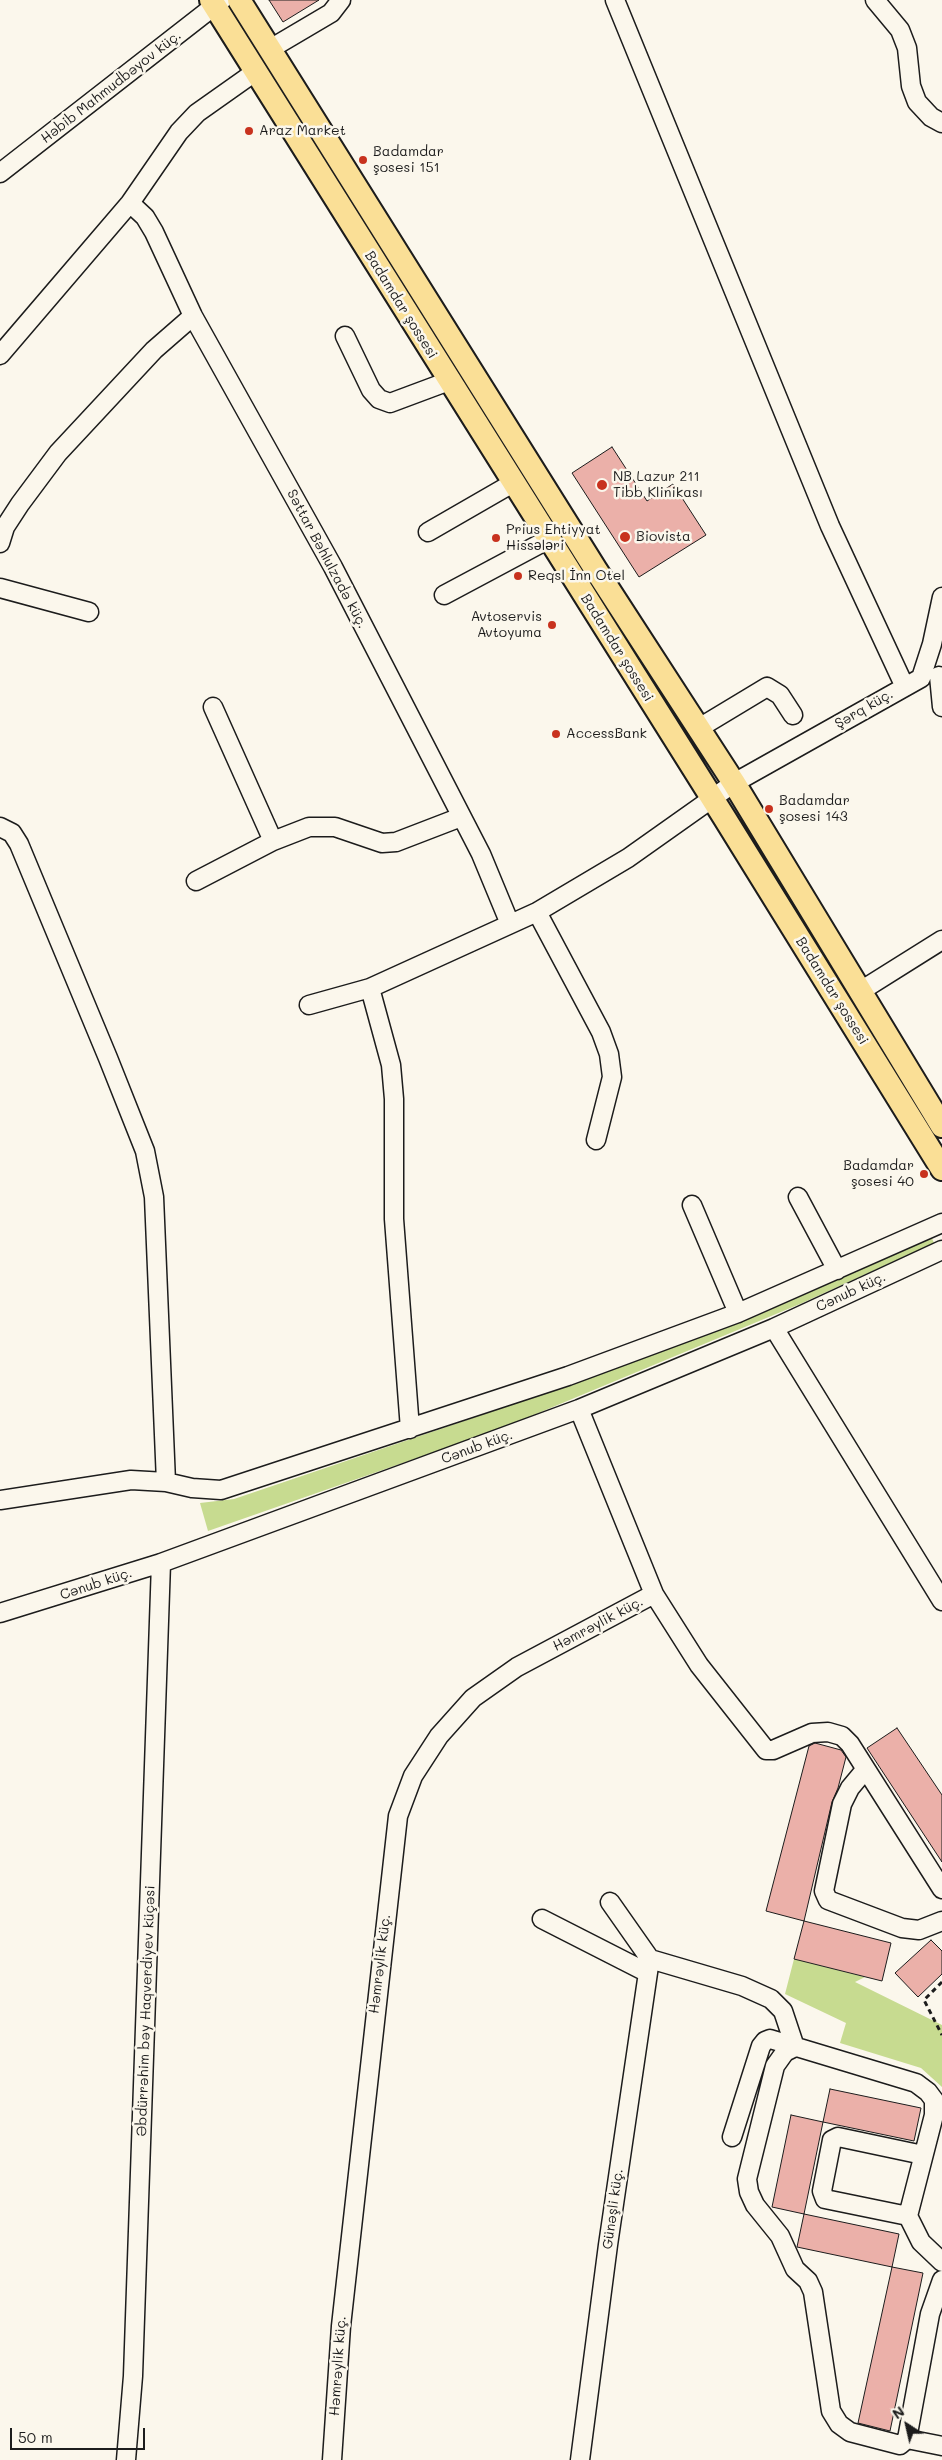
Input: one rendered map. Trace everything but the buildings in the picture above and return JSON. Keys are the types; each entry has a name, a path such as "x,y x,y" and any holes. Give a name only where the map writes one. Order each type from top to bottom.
{"main road":[{"name":"Badamdar şossesi","path":"239,0 734,783 942,1126"},
{"name":"Badamdar şossesi","path":"216,2 255,72 942,1169"},
{"path":"418,332 439,319"}],"street":[{"path":"270,50 330,13 341,0"},
{"path":"615,0 830,526 904,686"},
{"path":"875,0 900,30 907,48 911,86 917,102 931,117 942,123"},
{"name":"Həbib Mahmudbəyov küç.","path":"0,173 216,2"},
{"path":"0,355 130,203 179,132 197,113 255,72"},
{"name":"Səttar Bəhlulzadə küç.","path":"130,203 145,217 154,232 193,316 333,567 481,854 510,924"},
{"path":"0,543 5,527 58,453 154,350 193,316"},
{"path":"345,336 371,390 379,399 390,403 450,381"},
{"path":"428,532 513,482"},
{"path":"444,595 548,539"},
{"path":"0,588 89,612"},
{"path":"921,678 932,644 942,597"},
{"path":"941,675 942,706"},
{"name":"Şərq küç.","path":"309,1005 370,988 537,912 628,858 734,783 904,686 921,678 941,675"},
{"path":"699,728 767,687 780,695 793,715"},
{"path":"213,708 273,841"},
{"path":"196,881 273,841 309,827 336,827 382,843 396,842 461,817"},
{"path":"0,828 12,833 19,844 108,1058 144,1151 154,1197 166,1482"},
{"path":"537,912 610,1054 612,1077 596,1140"},
{"path":"859,992 942,940"},
{"path":"370,988 391,1065 394,1100 394,1218 410,1429"},
{"path":"798,1196 837,1270"},
{"path":"692,1205 738,1313"},
{"name":"Cənub küç.","path":"0,1500 131,1480 166,1482 192,1488 222,1490 568,1376 738,1313 942,1223"},
{"name":"Cənub küç.","path":"0,1613 161,1563 579,1410 774,1328 942,1250"},
{"path":"774,1328 939,1590"},
{"path":"579,1410 654,1594 699,1665 763,1748 773,1750 796,1738 812,1733 828,1732 842,1736 850,1744 942,1889"},
{"name":"Əbdürrəhim bəy Haqverdiyev küçəsi","path":"126,2460 133,2376 161,1563"},
{"name":"Həmrəylik küç.","path":"332,2460 342,2316 398,1816 413,1776 439,1736 473,1698 517,1667 654,1594"},
{"path":"865,1770 850,1788 842,1804 824,1891 828,1900 902,1928 919,1930 942,1921"},
{"path":"610,1902 648,1965"},
{"path":"542,1919 648,1965 742,1986 771,1999 783,2011 795,2047"},
{"name":"Günəşli küç.","path":"580,2460 648,1965"},
{"path":"732,2137 761,2046 770,2039 916,2083 928,2092 934,2100 934,2115 908,2216 921,2242 942,2262"},
{"path":"795,2047 785,2052 775,2066 747,2179 749,2192 756,2204 780,2236 795,2268 808,2281 813,2292 831,2411 839,2424 850,2432 900,2445 907,2439 930,2314 942,2280"},
{"path":"908,2216 825,2199 822,2191 832,2140 838,2137 923,2155"},
{"path":"907,2439 942,2446"}],"path":[{"path":"942,1982 924,2000 942,2035"}],"green space":[{"path":"931,1236 934,1243 800,1304 500,1429 208,1531 200,1503 234,1499 573,1384 789,1301"},
{"path":"794,1959 865,1977 855,1982 942,2025 942,2087 921,2068 840,2043 846,2023 785,1994"}],"place":[{"name":"Araz Market","path":"249,131"},
{"name":"Badamdar şosesi 151","path":"363,160"},
{"name":"NB Lazur 211 Tibb Klinikası","path":"602,485"},
{"name":"Biovista","path":"625,537"},
{"name":"Prius Ehtiyyat Hissәlәri","path":"496,538"},
{"name":"Reqsl İnn Otel","path":"518,576"},
{"name":"Avtoservis Avtoyuma","path":"552,625"},
{"name":"AccessBank","path":"556,734"},
{"name":"Badamdar şosesi 143","path":"769,809"},
{"name":"Badamdar şosesi 40","path":"924,1174"}]}
